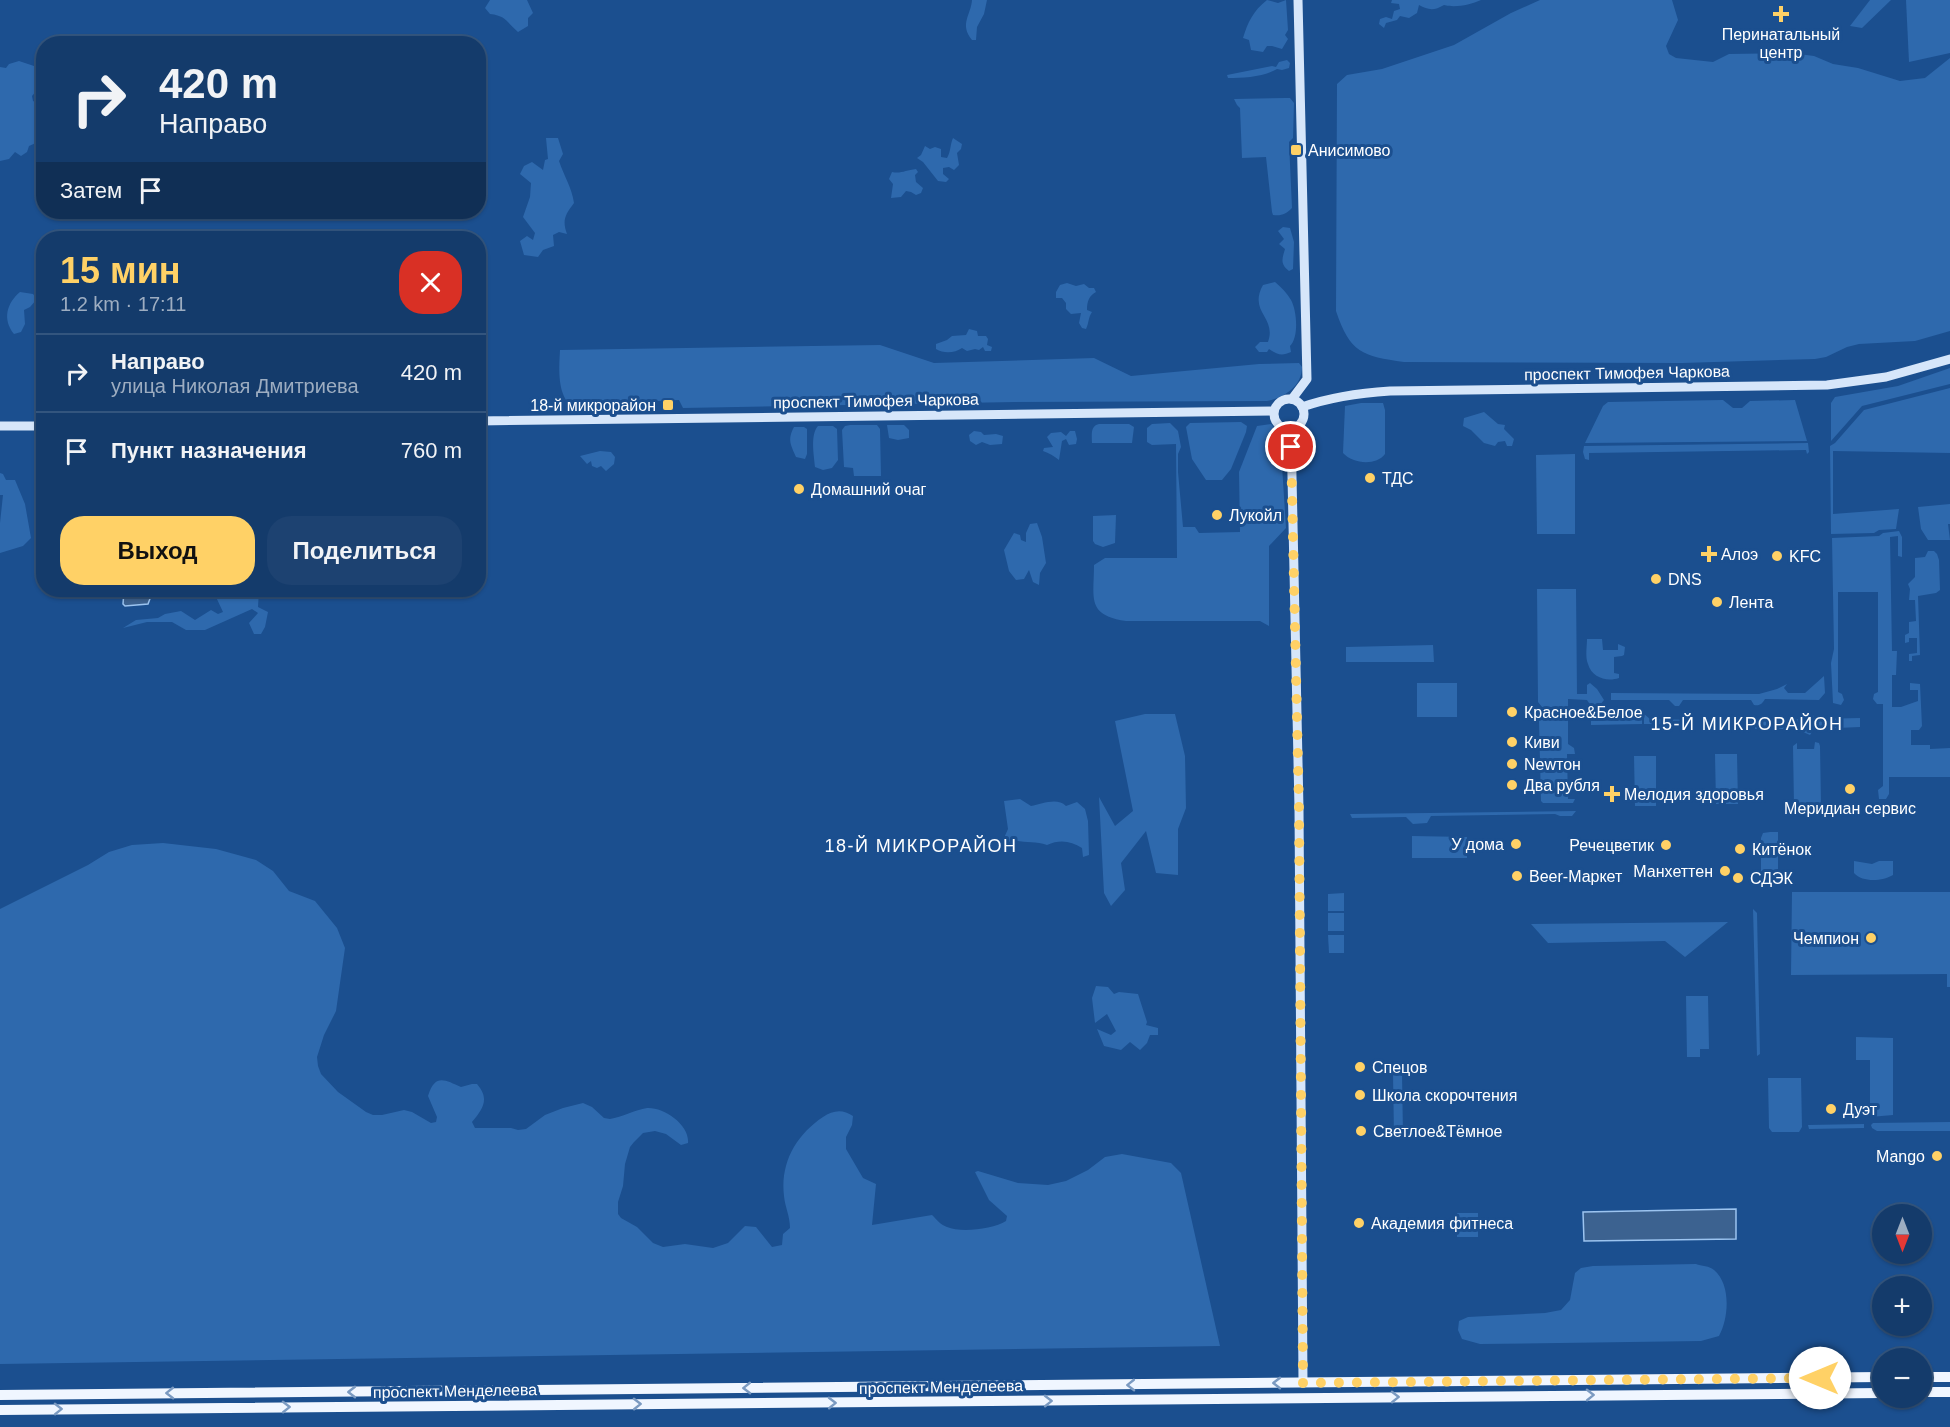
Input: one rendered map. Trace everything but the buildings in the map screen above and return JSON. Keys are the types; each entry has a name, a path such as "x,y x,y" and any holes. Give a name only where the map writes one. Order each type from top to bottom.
{"main road":[{"path":"1292,399 1307,379 1298,0"},
{"name":"проспект Тимофея Чаркова","path":"1302,406 1350,394 1390,391 1827,385 1886,377 1948,360"},
{"path":"1292,399 1302,406 1304,416 1300,425 1284,429 1277,425 1273,411 1280,401 1292,399"},
{"name":"проспект Тимофея Чаркова","path":"486,421 1273,411"},
{"path":"0,426 36,426"},
{"path":"1291,429 1299,809 1303,1383"},
{"name":"проспект Менделеева","path":"0,1395 1872,1377"},
{"path":"1932,1377 1950,1377"},
{"path":"578,1390 579,1405"},
{"path":"1932,1392 1950,1392"},
{"name":"проспект Менделеева","path":"0,1410 1872,1393"}],"shaded area":[{"path":"490,0 527,0 533,13 528,18 528,26 518,32 503,18 490,14 485,8"},
{"path":"972,0 987,0 984,14 977,27 976,40 972,40 966,29"},
{"path":"1267,0 1278,3 1286,0 1288,30 1285,35 1288,39 1282,49 1267,46 1263,52 1251,50 1249,40 1243,38 1252,17"},
{"path":"1392,0 1481,0 1463,6 1444,5 1434,9 1419,5 1417,13 1409,18 1400,16 1397,20 1386,23 1384,28 1379,24 1380,19 1386,17 1392,19 1394,11 1400,9 1399,4 1391,3"},
{"path":"1540,0 1672,0 1678,20 1666,46 1669,54 1676,58 1713,62 1729,54 1791,53 1814,56 1833,64 1858,68 1900,81 1925,78 1950,58 1950,331 1915,341 1859,344 1815,359 1682,363 1404,362 1378,357 1360,350 1347,336 1336,311 1337,84 1347,75 1382,69 1454,45 1511,13"},
{"path":"1870,0 1891,0 1862,28 1850,26"},
{"path":"1906,0 1950,0 1950,53 1909,62"},
{"path":"1287,60 1290,63 1289,68 1277,69 1266,74 1228,78 1227,75 1276,67 1279,62"},
{"path":"19,61 36,67 36,91 32,96 36,102 36,143 29,146 27,152 21,156 15,152 9,159 0,161 0,67 6,68 9,64"},
{"path":"1290,98 1294,103 1293,138 1289,142 1292,208 1284,214 1273,215 1266,157 1242,158 1240,108 1234,99"},
{"path":"546,138 558,138 563,154 559,161 574,203 565,218 567,234 559,232 553,235 554,246 543,250 538,257 524,255 520,241 527,236 533,240 535,233 523,217 530,197 531,183 520,174 524,166 532,162 543,170 545,160 548,159"},
{"path":"953,138 962,144 957,153 959,165 954,170 949,167 943,168 943,174 949,179 946,182 938,181 917,158 925,146 930,149 935,147 941,149 941,157 947,158"},
{"path":"916,169 918,172 915,175 916,182 923,188 921,193 916,195 906,191 901,197 891,198 893,184 889,179 892,172"},
{"path":"1283,227 1290,228 1294,242 1293,269 1289,271 1283,261 1285,249 1279,244 1284,239 1278,231"},
{"path":"1275,282 1291,300 1296,317 1295,337 1290,346 1291,352 1282,354 1269,349 1267,352 1259,352 1255,347 1260,342 1268,342 1270,333 1260,308 1259,294 1263,285"},
{"path":"1067,283 1076,286 1084,284 1089,288 1094,288 1096,292 1088,301 1087,310 1092,312 1086,329 1082,328 1079,323 1081,313 1071,314 1066,309 1066,303 1062,298 1056,298 1060,285"},
{"path":"20,292 33,294 36,300 24,310 25,324 21,332 14,334 7,317 9,306"},
{"path":"969,329 977,331 978,336 986,336 987,345 992,347 991,351 985,351 983,347 979,350 967,351 962,348 949,352 936,349 936,344 952,336 966,335"},
{"path":"880,345 934,363 1094,358 1131,376 1259,364 1299,363 1302,367 1299,380 1291,390 1267,401 1016,402 683,408 679,400 657,401 654,408 588,412 571,406 560,384 560,350"},
{"path":"1950,368 1950,384 1862,406 1831,441 1831,403 1835,397 1898,386"},
{"path":"1950,388 1950,453 1833,451 1833,514 1899,509 1896,529 1879,530 1874,533 1831,534 1830,446 1864,410"},
{"path":"1723,400 1733,408 1742,408 1750,401 1795,400 1807,441 1585,443 1603,406 1608,402"},
{"path":"1383,403 1385,410 1385,454 1370,462 1358,461 1343,453 1345,406"},
{"path":"1484,412 1498,424 1505,425 1504,429 1514,439 1512,446 1507,446 1505,441 1498,442 1495,446 1484,443 1471,430 1463,426 1464,418"},
{"path":"1241,422 1247,426 1246,432 1231,469 1222,480 1206,480 1192,459 1186,427 1190,423"},
{"path":"1170,423 1178,431 1181,447 1178,454 1178,472 1183,527 1195,527 1199,533 1240,532 1239,472 1257,426 1271,424 1280,434 1286,528 1269,546 1269,626 1260,621 1126,621 1104,614 1095,603 1094,565 1105,558 1177,558 1176,444 1152,445 1147,442 1147,428 1152,424"},
{"path":"1099,424 1129,424 1134,427 1132,443 1092,443 1093,429"},
{"path":"877,425 880,429 881,476 854,476 853,468 844,467 842,430 845,426"},
{"path":"887,425 904,425 909,430 909,438 898,440 889,438"},
{"path":"818,426 833,426 837,429 838,460 832,468 823,470 815,467 813,451 813,440"},
{"path":"794,427 807,429 805,459 796,457 791,446 790,439"},
{"path":"974,431 984,435 1003,436 1002,444 990,445 982,442 976,445 970,441 969,435"},
{"path":"1070,431 1075,431 1076,444 1069,445 1066,439 1062,441 1059,460 1043,451 1044,448 1053,447 1047,437 1051,433 1061,432 1066,436"},
{"path":"1808,443 1809,452 1807,454 1806,450 1589,453 1589,460 1585,459 1583,452 1584,446"},
{"path":"600,451 611,452 615,457 614,464 606,471 601,466 597,468 592,466 591,461 587,464 580,456"},
{"path":"1575,454 1575,534 1537,534 1536,455"},
{"path":"0,473 6,480 15,480 25,504 31,538 23,546 0,553 3,495 0,495"},
{"path":"1950,504 1950,524 1948,524 1950,540 1928,540 1921,529 1918,507"},
{"path":"1116,515 1115,543 1103,547 1095,544 1093,516"},
{"path":"1037,523 1042,537 1046,563 1040,573 1039,585 1033,582 1029,570 1024,579 1016,580 1009,571 1004,550 1014,533 1020,535 1021,540 1026,542 1026,533 1030,524"},
{"path":"1899,531 1902,537 1902,557 1898,556 1898,536 1890,537 1892,651 1897,651 1896,675 1892,675 1892,707 1901,707 1918,701 1918,690 1910,690 1910,683 1920,684 1922,726 1919,730 1911,730 1911,745 1930,745 1930,749 1950,748 1950,777 1889,777 1889,794 1886,799 1879,799 1878,790 1883,786 1883,704 1877,704 1873,699 1874,694 1878,692 1878,592 1838,592 1838,692 1842,694 1844,700 1841,705 1833,703 1832,538 1879,536 1883,533"},
{"path":"1928,551 1934,551 1939,560 1940,590 1936,593 1918,596 1920,655 1912,656 1912,661 1909,661 1909,654 1917,653 1917,638 1909,638 1909,642 1905,643 1905,635 1909,633 1909,622 1916,621 1915,600 1909,600 1908,584 1915,577 1915,558 1925,557"},
{"path":"1537,589 1576,589 1577,694 1587,694 1587,685 1590,683 1604,700 1600,705 1591,706 1587,700 1568,699 1568,707 1542,707 1538,702"},
{"path":"124,597 151,597 148,604 125,606"},
{"path":"216,597 259,597 258,607 268,612 261,634 254,634 249,623 258,613 252,609 205,630 186,630 172,622 147,622 123,628 136,620 158,618 181,611 195,620 211,610 218,614 223,612"},
{"path":"1587,639 1602,639 1603,650 1618,650 1618,644 1625,647 1624,655 1614,657 1614,673 1619,674 1619,678 1605,679 1593,673 1587,661"},
{"path":"1433,645 1434,662 1346,662 1346,647"},
{"path":"1824,676 1825,693 1819,700 1765,699 1761,704 1754,705 1751,700 1683,700 1679,706 1675,706 1669,700 1611,700 1611,693 1759,694 1787,684 1784,688 1788,693 1805,693"},
{"path":"1417,683 1457,683 1457,717 1417,717"},
{"path":"1145,714 1175,714 1185,756 1186,808 1178,829 1178,875 1156,873 1146,831 1121,863 1125,890 1111,906 1104,893 1099,797 1115,826 1133,811 1115,721"},
{"path":"1642,714 1642,724 1591,725 1591,721 1637,720"},
{"path":"1644,714 1650,719 1695,720 1695,724 1644,724"},
{"path":"1806,714 1813,715 1815,719 1860,718 1860,727 1814,729 1810,735 1801,729 1755,729 1756,720 1800,719"},
{"path":"1542,715 1568,715 1568,744 1574,748 1575,754 1567,754 1568,799 1575,799 1573,803 1543,803 1541,801 1539,721"},
{"path":"1815,742 1820,746 1821,805 1794,806 1793,746 1797,743 1797,749 1814,749"},
{"path":"1715,754 1737,754 1738,804 1716,804"},
{"path":"1634,756 1656,756 1656,806 1635,806"},
{"path":"1020,799 1031,806 1058,802 1066,806 1077,802 1085,809 1088,821 1089,855 1083,857 1082,848 1065,842 1047,845 1012,840 1007,850 1004,838 1008,829 1004,801"},
{"path":"1576,811 1572,816 1555,814 1431,816 1427,823 1413,824 1406,817 1352,818 1350,814"},
{"path":"1778,832 1778,878 1761,877 1761,838 1763,833"},
{"path":"1412,836 1467,837 1467,858 1412,858"},
{"path":"163,843 216,849 256,860 273,871 289,891 315,901 337,928 345,948 336,1011 324,1035 317,1057 318,1066 321,1074 338,1092 366,1112 382,1115 404,1110 431,1123 436,1122 437,1117 428,1096 434,1084 441,1080 461,1087 477,1084 481,1089 484,1104 472,1122 475,1128 526,1129 545,1115 583,1103 592,1107 604,1118 610,1119 647,1108 654,1108 668,1114 675,1118 685,1130 688,1143 681,1145 666,1134 655,1131 643,1133 630,1147 618,1202 618,1214 621,1218 637,1227 653,1243 663,1247 685,1244 713,1248 728,1243 745,1226 756,1227 772,1247 782,1245 783,1234 790,1228 783,1184 787,1161 805,1132 823,1117 834,1112 842,1111 853,1116 852,1125 846,1137 846,1149 863,1178 876,1184 872,1225 932,1215 945,1226 960,1230 985,1228 1006,1221 1007,1216 989,1200 975,1172 978,1171 1018,1183 1048,1185 1066,1181 1088,1170 1105,1157 1122,1154 1171,1163 1181,1173 1220,1346 0,1364 0,909 109,852 132,845"},
{"path":"1854,861 1872,864 1879,861 1893,861 1893,875 1879,880 1862,878 1854,873"},
{"name":"Чемпион","path":"1792,892 1950,892 1950,987 1947,987 1947,974 1791,975"},
{"path":"1344,893 1344,911 1328,911 1328,894"},
{"path":"1753,909 1757,913 1760,1054 1757,1056"},
{"path":"1328,913 1344,913 1344,931 1328,931"},
{"path":"1728,922 1685,957 1665,941 1548,943 1531,924"},
{"path":"1328,935 1344,935 1344,953 1329,953"},
{"path":"1096,986 1108,987 1114,994 1119,992 1138,994 1146,1025 1158,1028 1158,1035 1150,1035 1147,1043 1140,1050 1130,1042 1121,1050 1104,1046 1097,1029 1111,1035 1116,1031 1107,1014 1095,1023 1092,998"},
{"path":"1686,996 1708,996 1709,1049 1700,1049 1700,1057 1687,1057"},
{"path":"1856,1037 1893,1038 1893,1115 1870,1117 1870,1060 1856,1060"},
{"path":"1393,1074 1402,1074 1403,1135 1394,1135"},
{"path":"1768,1078 1801,1078 1802,1127 1799,1132 1772,1132 1769,1128"},
{"path":"1950,1122 1950,1131 1877,1131 1871,1125 1873,1123"},
{"path":"1864,1124 1864,1128 1809,1129 1808,1125"},
{"path":"1736,1209 1736,1239 1584,1241 1583,1212"},
{"path":"1457,1213 1478,1213 1478,1237 1457,1237"},
{"path":"1696,1264 1712,1269 1720,1276 1726,1292 1725,1320 1719,1336 1701,1341 1480,1344 1462,1339 1458,1330 1459,1321 1468,1317 1561,1310 1570,1300 1575,1273 1581,1268"}],"place":[{"name":"Перинатальный центр","path":"1781,14"},
{"name":"Анисимово","path":"1296,150"},
{"name":"18-й микрорайон","path":"668,405"},
{"name":"ТДС","path":"1370,478"},
{"name":"Домашний очаг","path":"799,489"},
{"name":"Лукойл","path":"1217,515"},
{"name":"Алоэ","path":"1709,554"},
{"name":"KFC","path":"1777,556"},
{"name":"DNS","path":"1656,579"},
{"name":"Лента","path":"1717,602"},
{"name":"Красное&Белое","path":"1512,712"},
{"name":"Киви","path":"1512,742"},
{"name":"Newтон","path":"1512,764"},
{"name":"Два рубля","path":"1512,785"},
{"name":"Меридиан сервис","path":"1850,789"},
{"name":"Мелодия здоровья","path":"1612,794"},
{"name":"У дома","path":"1516,844"},
{"name":"Речецветик","path":"1666,845"},
{"name":"Китёнок","path":"1740,849"},
{"name":"Манхеттен","path":"1725,871"},
{"name":"Beer-Маркет","path":"1517,876"},
{"name":"СДЭК","path":"1738,878"},
{"name":"Чемпион","path":"1871,938"},
{"name":"Спецов","path":"1360,1067"},
{"name":"Школа скорочтения","path":"1360,1095"},
{"name":"Дуэт","path":"1831,1109"},
{"name":"Светлое&Тёмное","path":"1361,1131"},
{"name":"Mango","path":"1937,1156"},
{"name":"Академия фитнеса","path":"1359,1223"}],"district":[{"name":"15-Й МИКРОРАЙОН","path":"1747,724"},
{"name":"18-Й МИКРОРАЙОН","path":"921,846"}],"route":[{"path":"1291,447 1299,809 1303,1383 1820,1378"}]}
